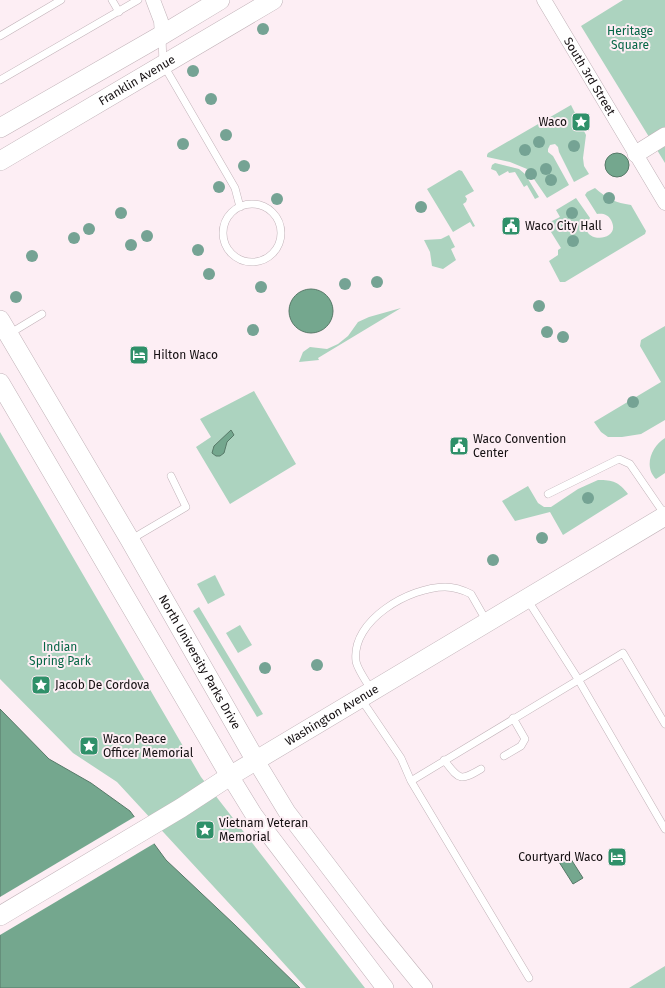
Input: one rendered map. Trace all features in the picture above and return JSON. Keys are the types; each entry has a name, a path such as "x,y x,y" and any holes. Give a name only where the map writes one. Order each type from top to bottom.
{"main road":[{"path":"0,128 220,0"},
{"name":"Franklin Avenue","path":"0,161 273,0"},
{"name":"North University Parks Drive","path":"4,327 130,540 256,761"},
{"path":"0,383 230,776"},
{"name":"Washington Avenue","path":"0,916 181,808 230,776 665,516"}],"street":[{"path":"153,0 161,21 162,35"},
{"name":"South 3rd Street","path":"544,0 665,203"},
{"path":"636,154 665,136"},
{"name":"North University Parks Drive","path":"256,761 287,812 376,930 424,988"},
{"path":"230,776 254,815 385,988"}],"lane":[{"path":"0,36 61,0"},
{"path":"112,0 119,12"},
{"path":"0,80 138,0"},
{"path":"162,35 163,64 235,188 240,207"},
{"path":"249,204 259,204 268,208 275,214 280,223 282,232 279,246 269,257 261,261 251,263 242,260 233,255 227,248 223,229 226,220 232,212 240,207 249,204"},
{"path":"4,327 42,314"},
{"path":"548,494 619,459 630,464 665,516"},
{"path":"130,540 186,507 171,476"},
{"path":"487,623 471,594 455,588 446,587 425,590 397,602 382,612 365,628 358,646 356,662 366,695 401,758 411,781 529,978"},
{"path":"527,598 578,679 665,829"},
{"path":"411,781 513,718 623,653 665,724"},
{"path":"504,756 521,746 525,739 513,718"},
{"path":"444,760 460,777 467,777 481,769"}],"green space":[{"name":"Heritage Square","path":"623,0 665,0 665,163 581,26"},
{"path":"571,105 586,135 583,158 584,166 589,174 574,182 558,147 555,144 550,145 548,152 553,156 569,185 547,198 527,169 510,162 487,157 488,153"},
{"path":"495,163 519,169 525,174 539,197 535,199 527,185 524,187 515,172 509,173 508,171 499,176 496,171 491,169 492,165"},
{"path":"459,170 462,171 474,191 465,196 467,199 463,204 475,226 473,227 470,222 453,232 427,189"},
{"path":"595,188 612,200 631,205 646,231 645,234 565,282 560,282 549,261 558,255 558,250 561,248 546,224 560,217 556,210 576,198 590,218 587,227 588,233 599,238 606,237 611,233 613,228 610,218 605,214 597,214 585,195 587,192"},
{"path":"449,235 455,247 451,249 456,260 443,269 432,266 430,252 424,240 441,239"},
{"path":"401,308 318,358 319,360 299,362 303,352 310,347 327,349 338,344 348,336 358,322 369,317"},
{"path":"665,326 665,420 641,434 622,437 608,437 601,432 594,422 661,382 640,346 641,340"},
{"path":"254,391 296,464 230,504 196,447 211,437 200,419"},
{"name":"Indian Spring Park","path":"0,432 201,777 365,988 306,988 117,782 73,753 0,679"},
{"path":"665,438 665,473 656,479 650,468 651,457 656,446"},
{"path":"598,480 615,482 619,484 628,494 563,535 550,512 515,521 502,501 528,486 538,503 544,507 551,507 578,489"},
{"path":"215,575 225,595 208,604 197,584"},
{"path":"199,607 263,714 257,717 193,611"},
{"path":"240,625 252,645 238,653 226,633"},
{"path":"665,966 665,988 629,988"}],"shaded area":[{"path":"617,153 622,154 628,160 628,170 622,176 617,177 612,176 606,170 605,165 606,160 612,154"},
{"path":"307,289 315,289 327,295 333,307 333,315 327,327 315,333 307,333 295,327 289,315 289,307 295,295"},
{"path":"231,430 234,435 227,442 224,453 220,456 216,456 212,453 214,446"},
{"path":"0,709 49,759 91,783 130,811 166,860 300,988 0,988"},
{"path":"569,856 583,878 573,884 559,862"}],"pier":[{"path":"136,816 155,843 0,935 0,897"}],"place":[{"name":"Waco","path":"581,122"},
{"name":"Waco City Hall","path":"511,226"},
{"name":"Hilton Waco","path":"139,355"},
{"name":"Waco Convention Center","path":"459,446"},
{"name":"Jacob De Cordova","path":"41,685"},
{"name":"Waco Peace Officer Memorial","path":"89,746"},
{"name":"Vietnam Veteran Memorial","path":"205,830"},
{"name":"Courtyard Waco","path":"617,857"}]}
